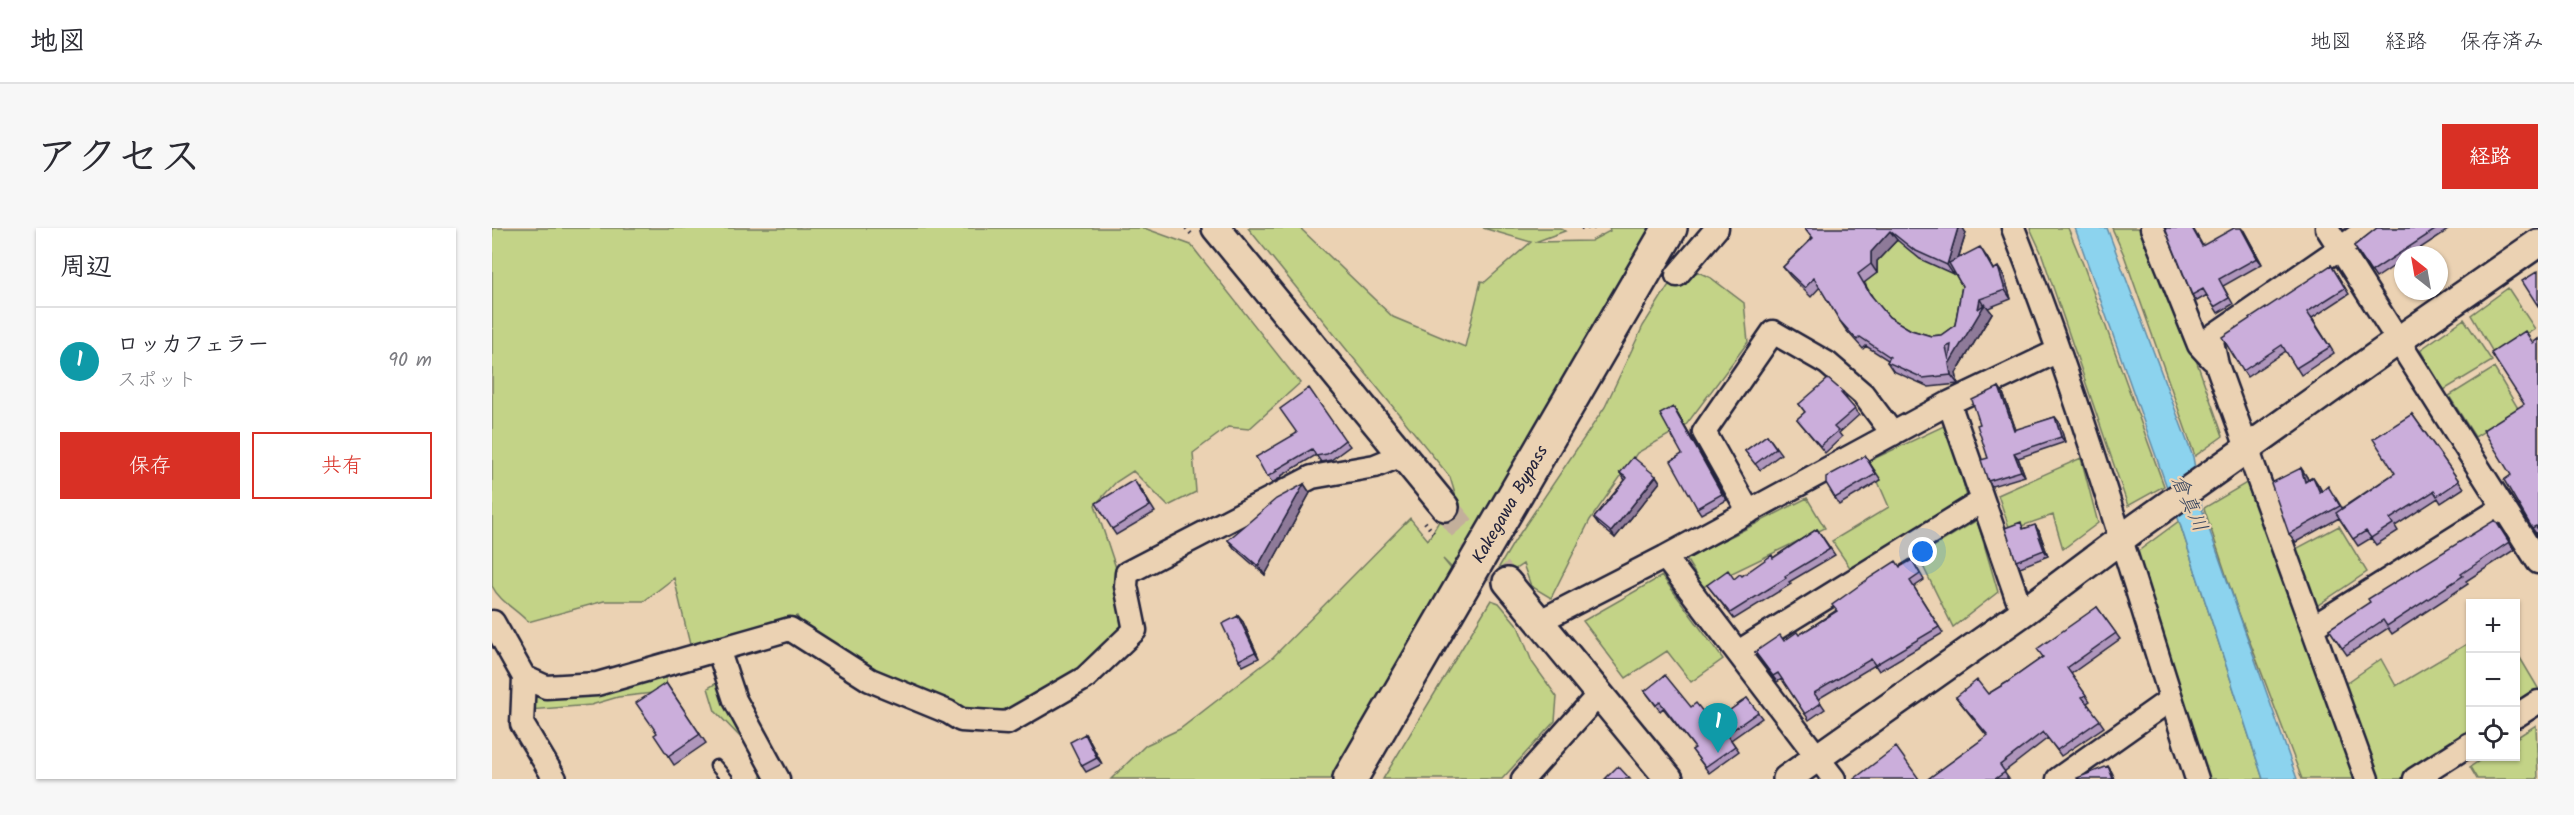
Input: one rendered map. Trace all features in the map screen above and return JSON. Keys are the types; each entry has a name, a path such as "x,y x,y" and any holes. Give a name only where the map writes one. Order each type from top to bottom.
{"highway":[{"name":"Kakegawa Bypass","path":"1350,779 1670,228"}],"street":[{"path":"1216,228 1445,507"},
{"path":"1677,275 1717,228"},
{"path":"2013,228 2129,534 2171,699 2197,779"},
{"path":"2152,228 2199,345 2217,365"},
{"path":"2327,228 2502,508 2535,549"},
{"path":"2367,779 2313,627 2239,454 2211,337 2369,228"},
{"path":"1787,779 2025,611 2239,454 2538,243"},
{"path":"1749,512 1704,432 1773,332 1827,363 1863,394 1893,434"},
{"path":"1540,621 1665,557 1948,403 2058,351"},
{"path":"1948,403 2017,598 2025,611"},
{"path":"524,677 546,687 597,684 790,629 870,680 948,712 961,720 1007,723 1085,678 1135,630 1126,586 1127,573 1312,477 1375,466 1402,455"},
{"path":"1738,652 1982,501"},
{"path":"2313,627 2502,508"},
{"path":"1665,557 1833,779"},
{"path":"1507,582 1669,779"},
{"path":"492,622 524,677 522,724 555,779"},
{"path":"718,649 735,700 778,779"},
{"path":"1523,779 1600,693"},
{"path":"2058,779 2171,699"},
{"path":"2520,713 2538,702"},
{"path":"2415,779 2466,747"}],"lane":[{"path":"716,766 727,779"}],"path":[{"path":"1581,228 1598,228"}],"green space":[{"path":"492,228 1144,228 1191,245 1300,383 1249,429 1228,427 1193,453 1196,492 1168,506 1133,471 1116,482 1095,505 1118,574 1123,642 1047,699 961,720 810,640 797,616 693,657 674,578 644,601 604,601 528,622 499,597 492,586"},
{"path":"1248,228 1300,228 1393,317 1465,347 1481,281 1485,282 1531,242 1483,228 1560,228 1565,231 1535,242 1591,241 1610,231 1609,228 1653,228 1453,569 1443,559 1452,570 1368,722 1332,779 1111,779 1146,745 1180,729 1273,657 1410,518 1428,540 1455,494 1450,477"},
{"path":"2030,228 2068,228 2164,486 2128,506 2041,252"},
{"path":"2112,228 2145,228 2173,295 2223,436 2195,456 2124,255"},
{"path":"1897,240 1958,276 1976,308 1952,344 1898,326 1878,307 1870,293 1865,282 1877,273 1877,261"},
{"path":"1698,272 1711,278 1744,303 1748,342 1686,425 1637,453 1590,520 1551,598 1531,586 1523,564 1505,576 1499,567 1605,407 1643,326 1668,286"},
{"path":"2508,288 2535,329 2494,354 2471,315"},
{"path":"2464,319 2492,361 2444,390 2420,350"},
{"path":"2494,368 2519,410 2475,437 2449,396"},
{"path":"1948,424 1967,497 1851,569 1832,541 1889,507 1869,461"},
{"path":"2081,458 2098,523 2063,549 2053,515 2010,530 1998,495"},
{"path":"2253,479 2361,779 2302,779 2237,608 2204,508"},
{"path":"1807,498 1825,528 1703,587 1686,559"},
{"path":"1977,520 1998,592 1953,627 1918,556"},
{"path":"2179,521 2263,779 2197,779 2129,558"},
{"path":"2339,526 2367,572 2315,607 2294,550"},
{"path":"1662,576 1723,659 1691,682 1667,651 1626,678 1583,621"},
{"path":"1491,600 1499,603 1518,626 1532,662 1557,697 1555,721 1502,779 1383,779"},
{"path":"2466,644 2466,737 2401,779 2379,779 2345,684 2381,659 2396,686"},
{"path":"2520,658 2538,688 2538,691 2520,702"},
{"path":"667,673 666,683 653,693 618,697 591,705 529,710 532,693"},
{"path":"723,679 776,779 760,779 762,773 743,740 715,711 708,688"},
{"path":"2536,725 2538,779 2477,779 2470,767 2479,761 2520,761 2520,735"}],"water":[{"name":"倉真川","path":"2075,228 2107,228 2193,457 2202,509 2297,779 2263,779 2179,521"}],"building":[{"path":"1958,228 1947,265 1914,250 1890,231 1871,252 1871,264 1858,274 1870,294 1889,317 1911,330 1931,336 1941,335 1955,325 1962,286 1949,263 1980,247 1993,270 1998,267 2005,290 1980,299 1978,309 1985,304 1949,364 1951,375 1923,378 1887,362 1890,357 1860,337 1857,340 1840,321 1814,278 1805,288 1783,267 1813,238 1805,229","holes":["1951,345 1949,360 1946,347"]},
{"path":"2165,228 2192,228 2202,246 2234,228 2241,228 2257,258 2219,279 2229,298 2214,307 2203,289 2192,295"},
{"path":"2377,228 2438,228 2411,246 2394,246 2394,257 2371,272 2354,246"},
{"path":"2331,265 2345,288 2307,312 2330,347 2296,368 2282,345 2243,371 2222,337"},
{"path":"2538,271 2538,306 2522,281"},
{"path":"2525,331 2533,343 2538,339 2538,530 2536,526 2532,528 2504,480 2511,475 2483,430 2524,404 2491,353"},
{"path":"1828,379 1843,392 1841,393 1855,409 1834,427 1838,431 1820,446 1797,419 1805,412 1799,404"},
{"path":"1999,387 2014,430 2055,417 2061,437 2014,453 2021,471 1988,481 1981,460 1988,458 1977,425 1980,424 1972,400"},
{"path":"1309,388 1345,440 1327,454 1316,456 1312,449 1267,477 1256,457 1297,433 1280,409"},
{"path":"1673,407 1722,494 1697,508 1671,461 1682,454 1660,414"},
{"path":"2412,414 2459,481 2437,496 2434,491 2390,519 2393,524 2371,538 2366,531 2353,539 2336,513 2395,473 2373,439"},
{"path":"1767,435 1776,448 1755,464 1745,451"},
{"path":"1865,456 1876,474 1835,498 1826,483 1826,477"},
{"path":"1633,457 1656,476 1611,532 1594,518 1627,478 1620,473"},
{"path":"2301,468 2305,482 2313,477 2320,493 2328,486 2340,506 2289,534 2271,483"},
{"path":"1134,480 1150,506 1112,529 1096,503"},
{"path":"1304,484 1258,566 1228,540 1276,499"},
{"path":"2495,520 2509,542 2461,574 2463,576 2387,626 2383,620 2342,648 2329,629 2370,602 2368,599"},
{"path":"2021,522 2023,529 2035,525 2044,550 2016,561 2005,528"},
{"path":"1817,529 1830,549 1730,613 1707,585 1728,570 1734,579 1740,574 1742,576 1772,555 1773,558"},
{"path":"1912,560 1920,574 1910,581 1939,627 1875,665 1871,659 1814,693 1821,703 1805,714 1778,673 1773,676 1755,652 1780,635 1784,641 1797,632 1799,635 1837,611 1832,605 1871,577 1896,561 1900,567"},
{"path":"2097,607 2116,633 2067,668 2086,695 2082,697 2100,720 2057,750 2043,732 2000,765 2005,772 1995,779 1928,779 1988,735 1956,697 1977,680 1988,694 2006,683 2043,657 2037,649"},
{"path":"1238,616 1255,652 1239,660 1222,624"},
{"path":"1665,675 1691,707 1696,703 1712,723 1747,698 1758,712 1727,734 1735,746 1705,767 1692,750 1695,748 1660,702 1656,705 1645,691"},
{"path":"666,683 700,734 668,756 654,735 657,733 636,703"},
{"path":"1085,734 1097,758 1082,766 1070,742"},
{"path":"1896,747 1919,779 1854,779"},
{"path":"1618,766 1630,779 1605,779"},
{"path":"2108,766 2113,779 2077,778"}],"tunnel":[{"path":"1445,507 1507,582"}],"place":[{"name":"ロッカフェラー","path":"1718,753"}]}
